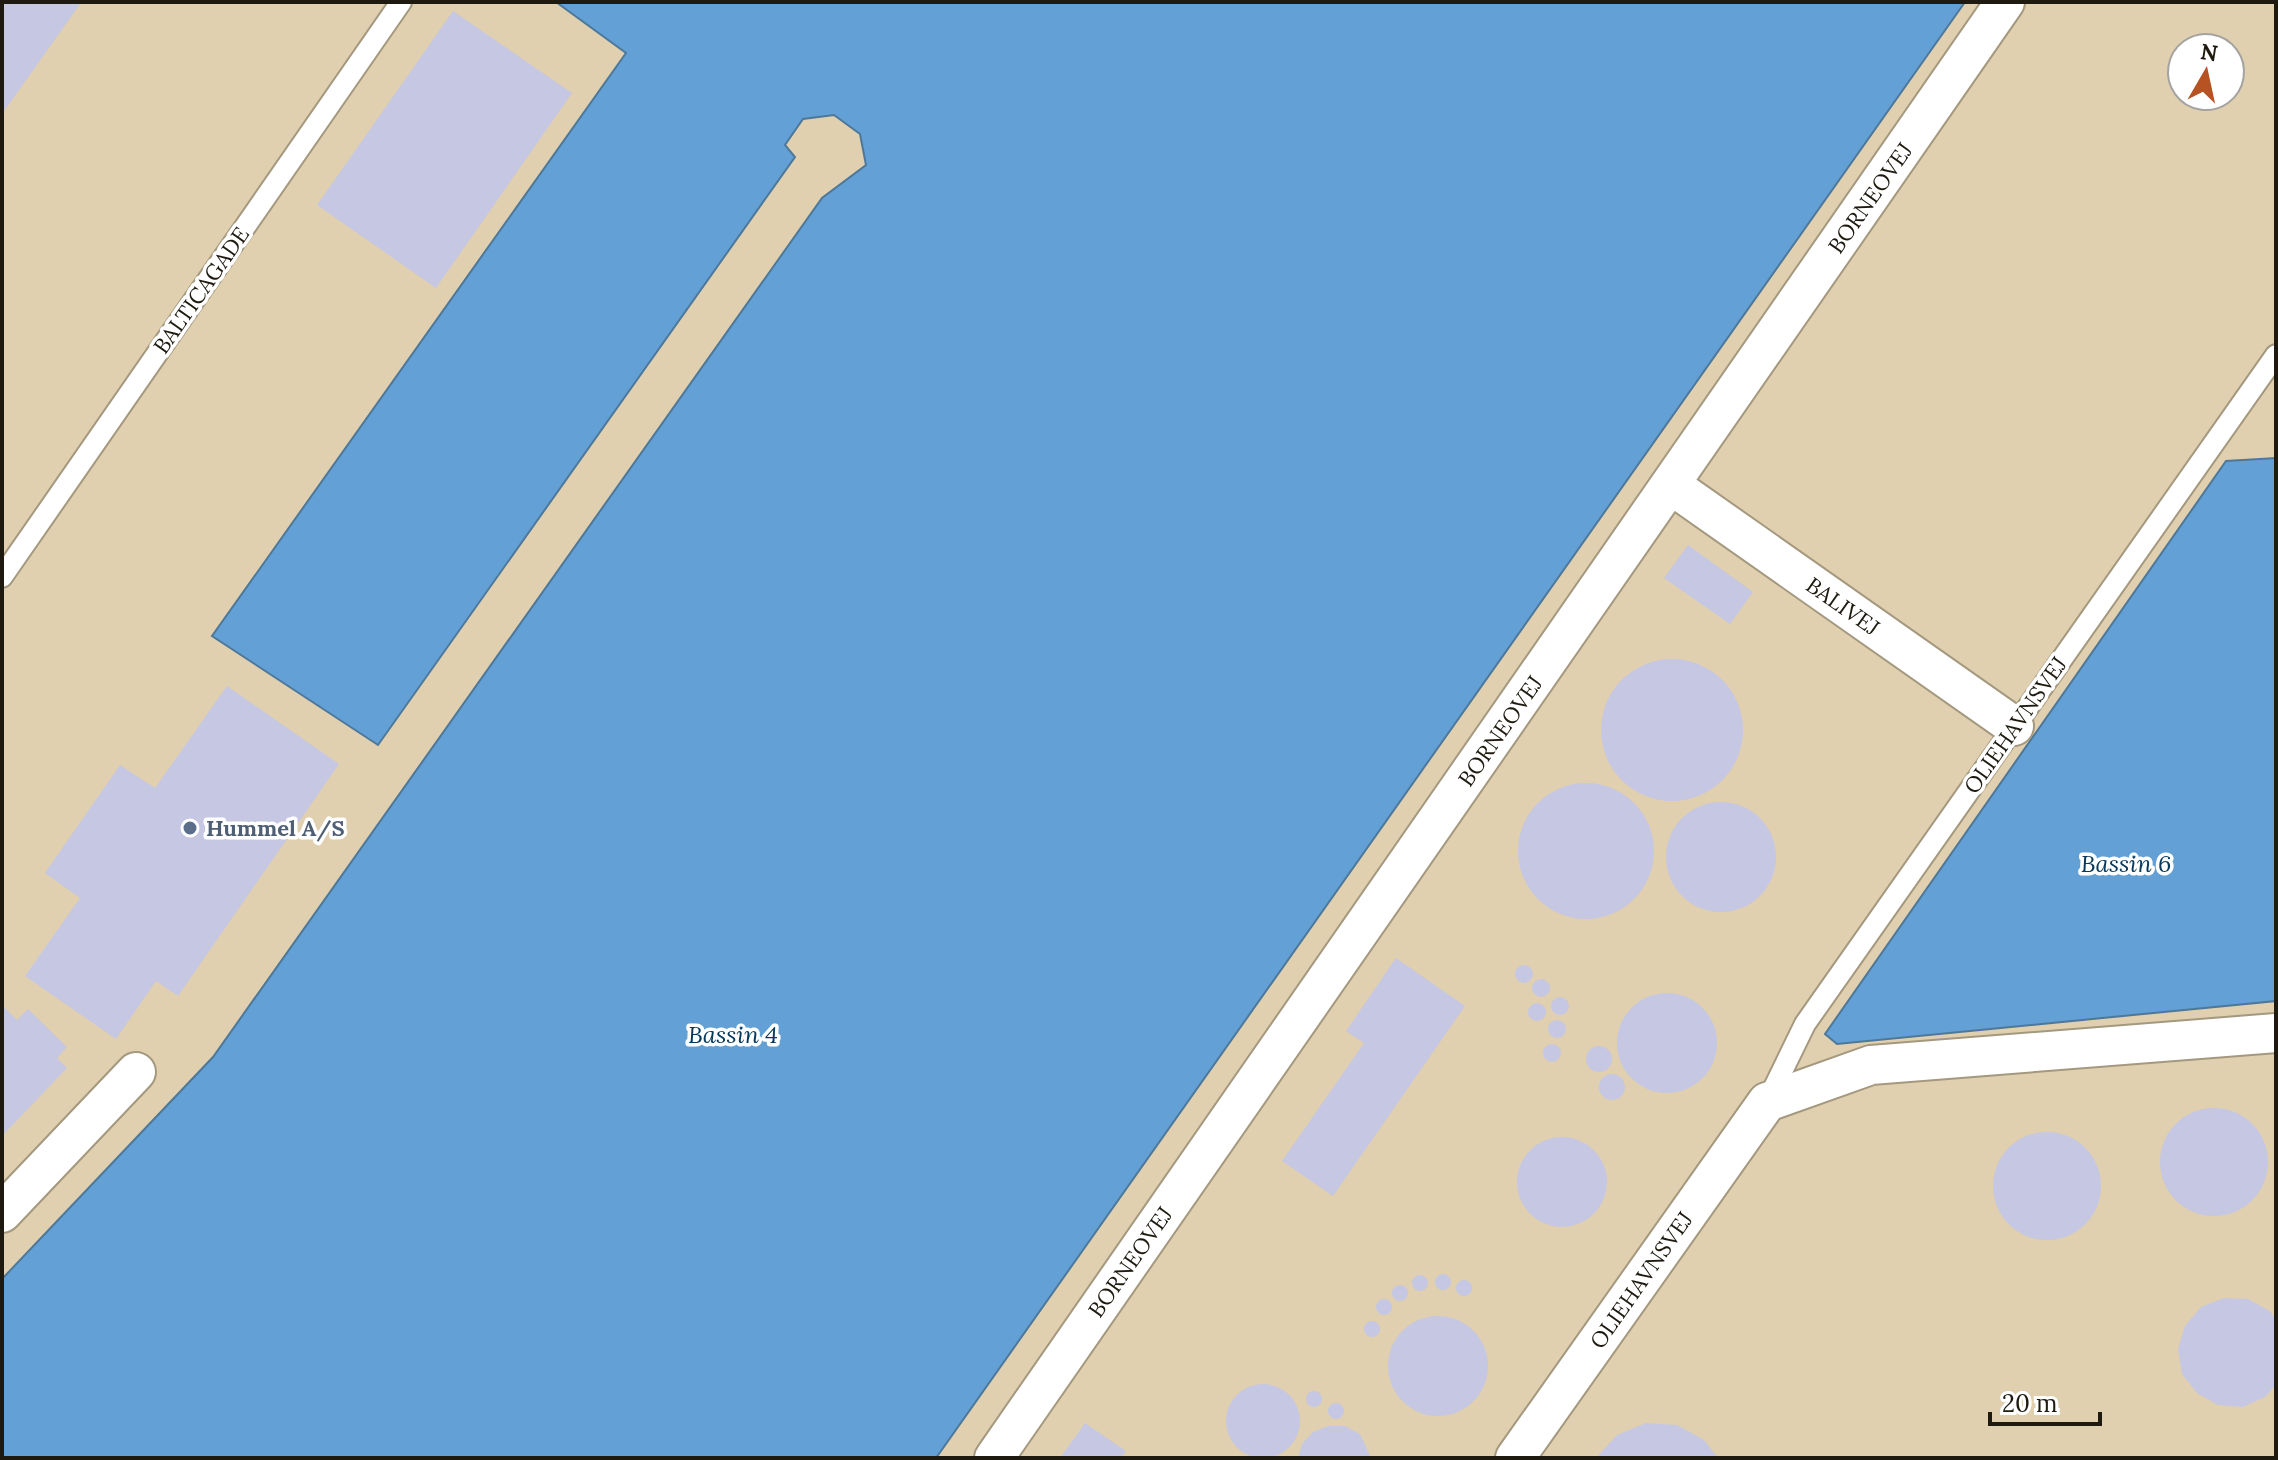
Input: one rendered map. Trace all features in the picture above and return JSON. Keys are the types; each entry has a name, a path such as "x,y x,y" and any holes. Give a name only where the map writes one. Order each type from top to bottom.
{"street":[{"name":"BORNEOVEJ","path":"994,1458 2005,2"},
{"name":"BALIVEJ","path":"1671,485 2014,726"},
{"path":"1767,1102 1871,1065 2276,1033"},
{"path":"2,1213 136,1072"},
{"name":"OLIEHAVNSVEJ","path":"1515,1458 1767,1102"}],"lane":[{"name":"BALTICAGADE","path":"2,577 401,2"},
{"name":"OLIEHAVNSVEJ","path":"1767,1102 1805,1024 2276,355"}],"shaded area":[{"path":"2,2 556,2 626,53 213,635 378,745 795,158 785,146 803,119 834,115 860,134 866,165 213,1057 2,1284"},
{"path":"1965,2 2276,2 2276,458 2225,461 1825,1034 1837,1044 2276,1001 2276,1458 936,1458"}],"water":[{"name":"Bassin 4","path":"556,2 1965,2 936,1458 2,1458 2,1279 213,1057 822,198 866,165 860,134 834,115 803,119 785,145 795,157 378,745 212,636 626,53"},
{"name":"Bassin 6","path":"2276,458 2276,1001 1837,1044 1825,1034 2226,461"}],"building":[{"path":"2,2 80,4 2,114"},
{"path":"453,11 572,93 436,288 317,205"},
{"path":"1688,545 1753,592 1730,624 1664,578"},
{"path":"1672,659 1699,665 1722,680 1737,703 1743,730 1737,757 1722,780 1699,795 1672,801 1645,795 1622,780 1607,757 1601,730 1607,703 1622,680 1645,665"},
{"path":"227,686 339,764 178,996 156,981 116,1039 25,976 80,898 45,873 120,765 155,788"},
{"path":"1586,783 1612,788 1634,803 1649,825 1654,851 1649,877 1634,899 1612,914 1586,919 1560,914 1538,899 1523,877 1518,851 1523,825 1538,803 1560,788"},
{"path":"1721,802 1742,806 1760,818 1772,836 1776,857 1772,878 1760,896 1742,908 1721,912 1700,908 1682,896 1670,878 1666,857 1670,836 1682,818 1700,806"},
{"path":"1396,958 1465,1006 1333,1196 1282,1161 1364,1043 1346,1031"},
{"path":"1524,965 1533,974 1524,983 1515,974"},
{"path":"1541,979 1550,988 1541,997 1532,988"},
{"path":"1667,993 1686,997 1703,1007 1713,1024 1717,1043 1713,1062 1703,1079 1686,1089 1667,1093 1648,1089 1631,1079 1621,1062 1617,1043 1621,1024 1631,1007 1648,997"},
{"path":"1556,997 1564,997 1569,1006 1567,1013 1556,1015 1551,1010 1551,1002"},
{"path":"1537,1003 1546,1012 1537,1021 1528,1012"},
{"path":"2,1005 17,1020 28,1009 67,1047 57,1058 67,1068 2,1136"},
{"path":"1557,1020 1566,1029 1557,1038 1548,1029"},
{"path":"1552,1044 1561,1053 1552,1062 1543,1053"},
{"path":"1599,1046 1608,1050 1612,1059 1608,1068 1599,1072 1590,1068 1586,1059 1590,1050"},
{"path":"1612,1074 1621,1078 1625,1087 1621,1096 1612,1100 1603,1096 1599,1087 1603,1078"},
{"path":"2214,1108 2235,1112 2252,1124 2264,1141 2268,1162 2264,1183 2252,1200 2235,1212 2214,1216 2193,1212 2176,1200 2164,1183 2160,1162 2164,1141 2176,1124 2193,1112"},
{"path":"2047,1132 2068,1136 2085,1148 2097,1165 2101,1186 2097,1207 2085,1224 2068,1236 2047,1240 2026,1236 2009,1224 1997,1207 1993,1186 1997,1165 2009,1148 2026,1136"},
{"path":"1562,1137 1579,1141 1594,1150 1603,1165 1607,1182 1603,1199 1594,1214 1579,1223 1562,1227 1545,1223 1530,1214 1521,1199 1517,1182 1521,1165 1530,1150 1545,1141"},
{"path":"1440,1274 1446,1274 1451,1282 1449,1288 1440,1290 1435,1285 1435,1279"},
{"path":"1417,1275 1423,1275 1428,1283 1426,1289 1417,1291 1412,1286 1412,1280"},
{"path":"1461,1280 1467,1280 1472,1288 1470,1294 1461,1296 1456,1291 1456,1285"},
{"path":"1397,1285 1403,1285 1408,1293 1406,1299 1397,1301 1392,1296 1392,1290"},
{"path":"2224,1298 2248,1299 2270,1311 2276,1320 2276,1385 2265,1397 2243,1407 2218,1405 2197,1393 2182,1374 2178,1349 2185,1326 2201,1307"},
{"path":"1381,1299 1387,1299 1392,1307 1390,1313 1381,1315 1376,1310 1376,1304"},
{"path":"1438,1316 1457,1319 1474,1330 1485,1347 1488,1366 1485,1385 1474,1402 1457,1413 1438,1416 1419,1413 1402,1402 1391,1385 1388,1366 1391,1347 1402,1330 1419,1319"},
{"path":"1369,1321 1375,1321 1380,1329 1378,1335 1369,1337 1364,1332 1364,1326"},
{"path":"1263,1384 1284,1390 1294,1400 1300,1421 1294,1442 1284,1452 1263,1458 1242,1452 1232,1442 1226,1421 1232,1400 1242,1390"},
{"path":"1311,1391 1317,1391 1322,1399 1320,1405 1311,1407 1306,1402 1306,1396"},
{"path":"1333,1403 1339,1403 1344,1411 1342,1417 1333,1419 1328,1414 1328,1408"},
{"path":"1085,1423 1126,1451 1121,1458 1060,1458"},
{"path":"1646,1423 1677,1425 1704,1440 1718,1458 1596,1458 1617,1435"},
{"path":"1328,1426 1345,1426 1360,1434 1371,1458 1298,1458 1302,1444 1313,1432"}],"place":[{"name":"Hummel A/S","path":"190,828"}]}
